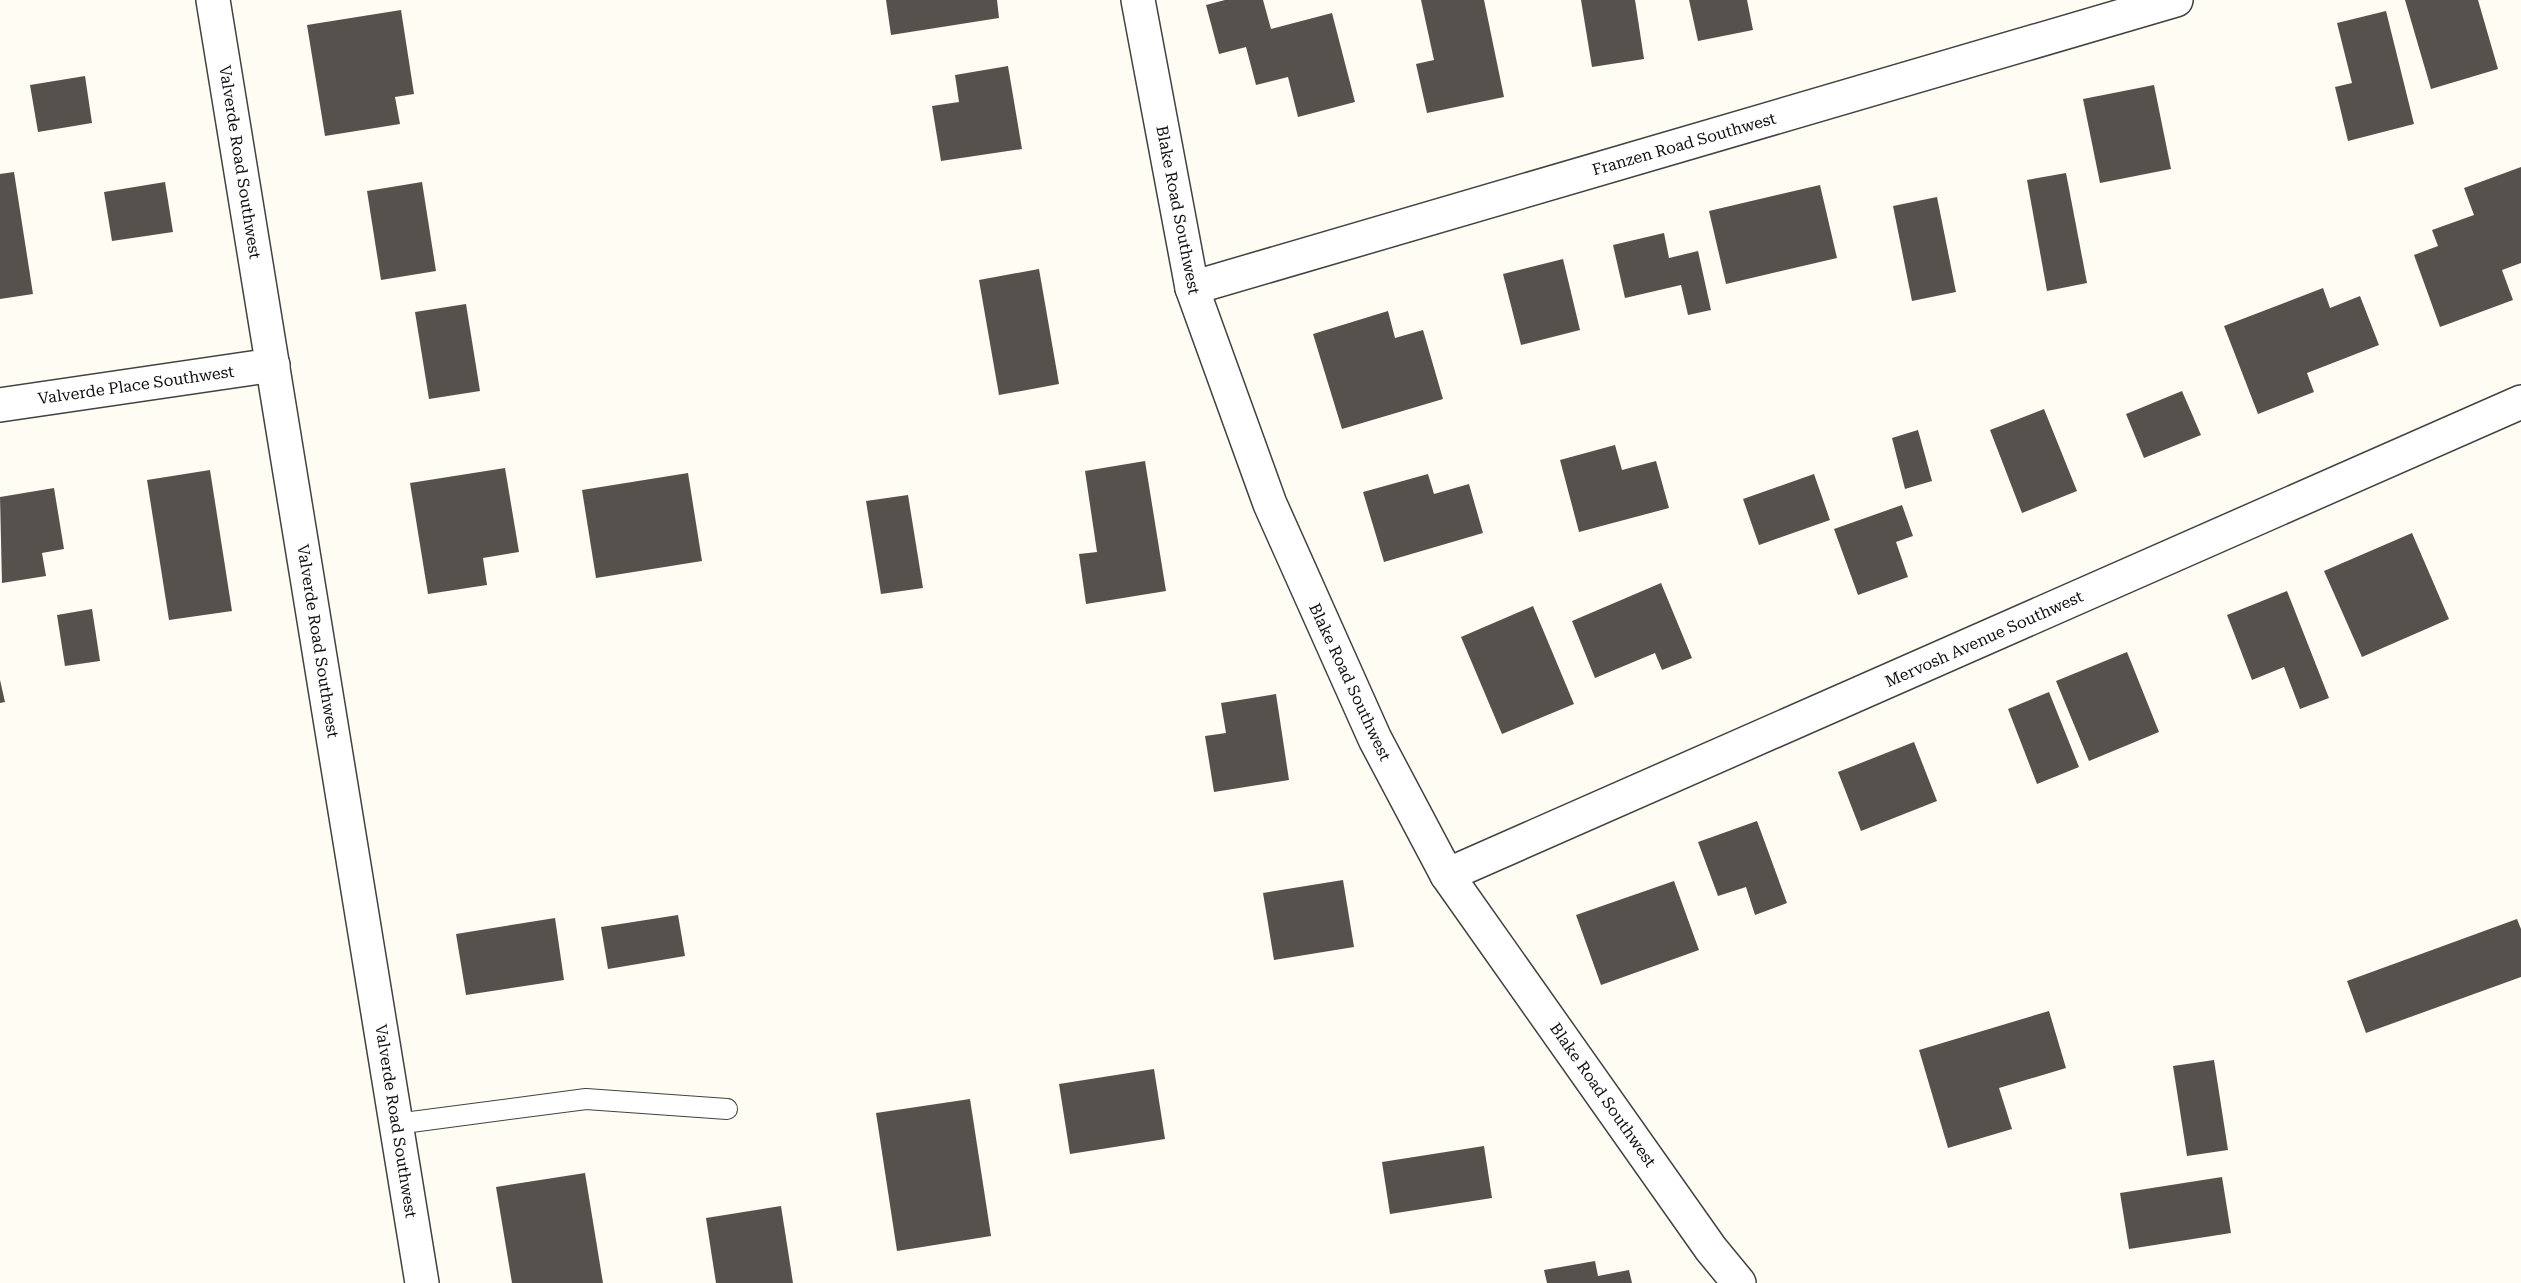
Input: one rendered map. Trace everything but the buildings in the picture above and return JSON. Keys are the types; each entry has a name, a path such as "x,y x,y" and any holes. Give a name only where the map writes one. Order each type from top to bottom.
{"street":[{"name":"Valverde Road Southwest","path":"213,0 422,1283"},
{"name":"Blake Road Southwest","path":"1138,0 1192,288 1270,504 1375,739 1447,875 1711,1249 1739,1283"},
{"name":"Franzen Road Southwest","path":"1192,288 2176,0"},
{"name":"Valverde Place Southwest","path":"0,405 273,366"},
{"name":"Mervosh Avenue Southwest","path":"1447,875 2521,402"}],"lane":[{"path":"396,1124 586,1099 727,1109"}]}
